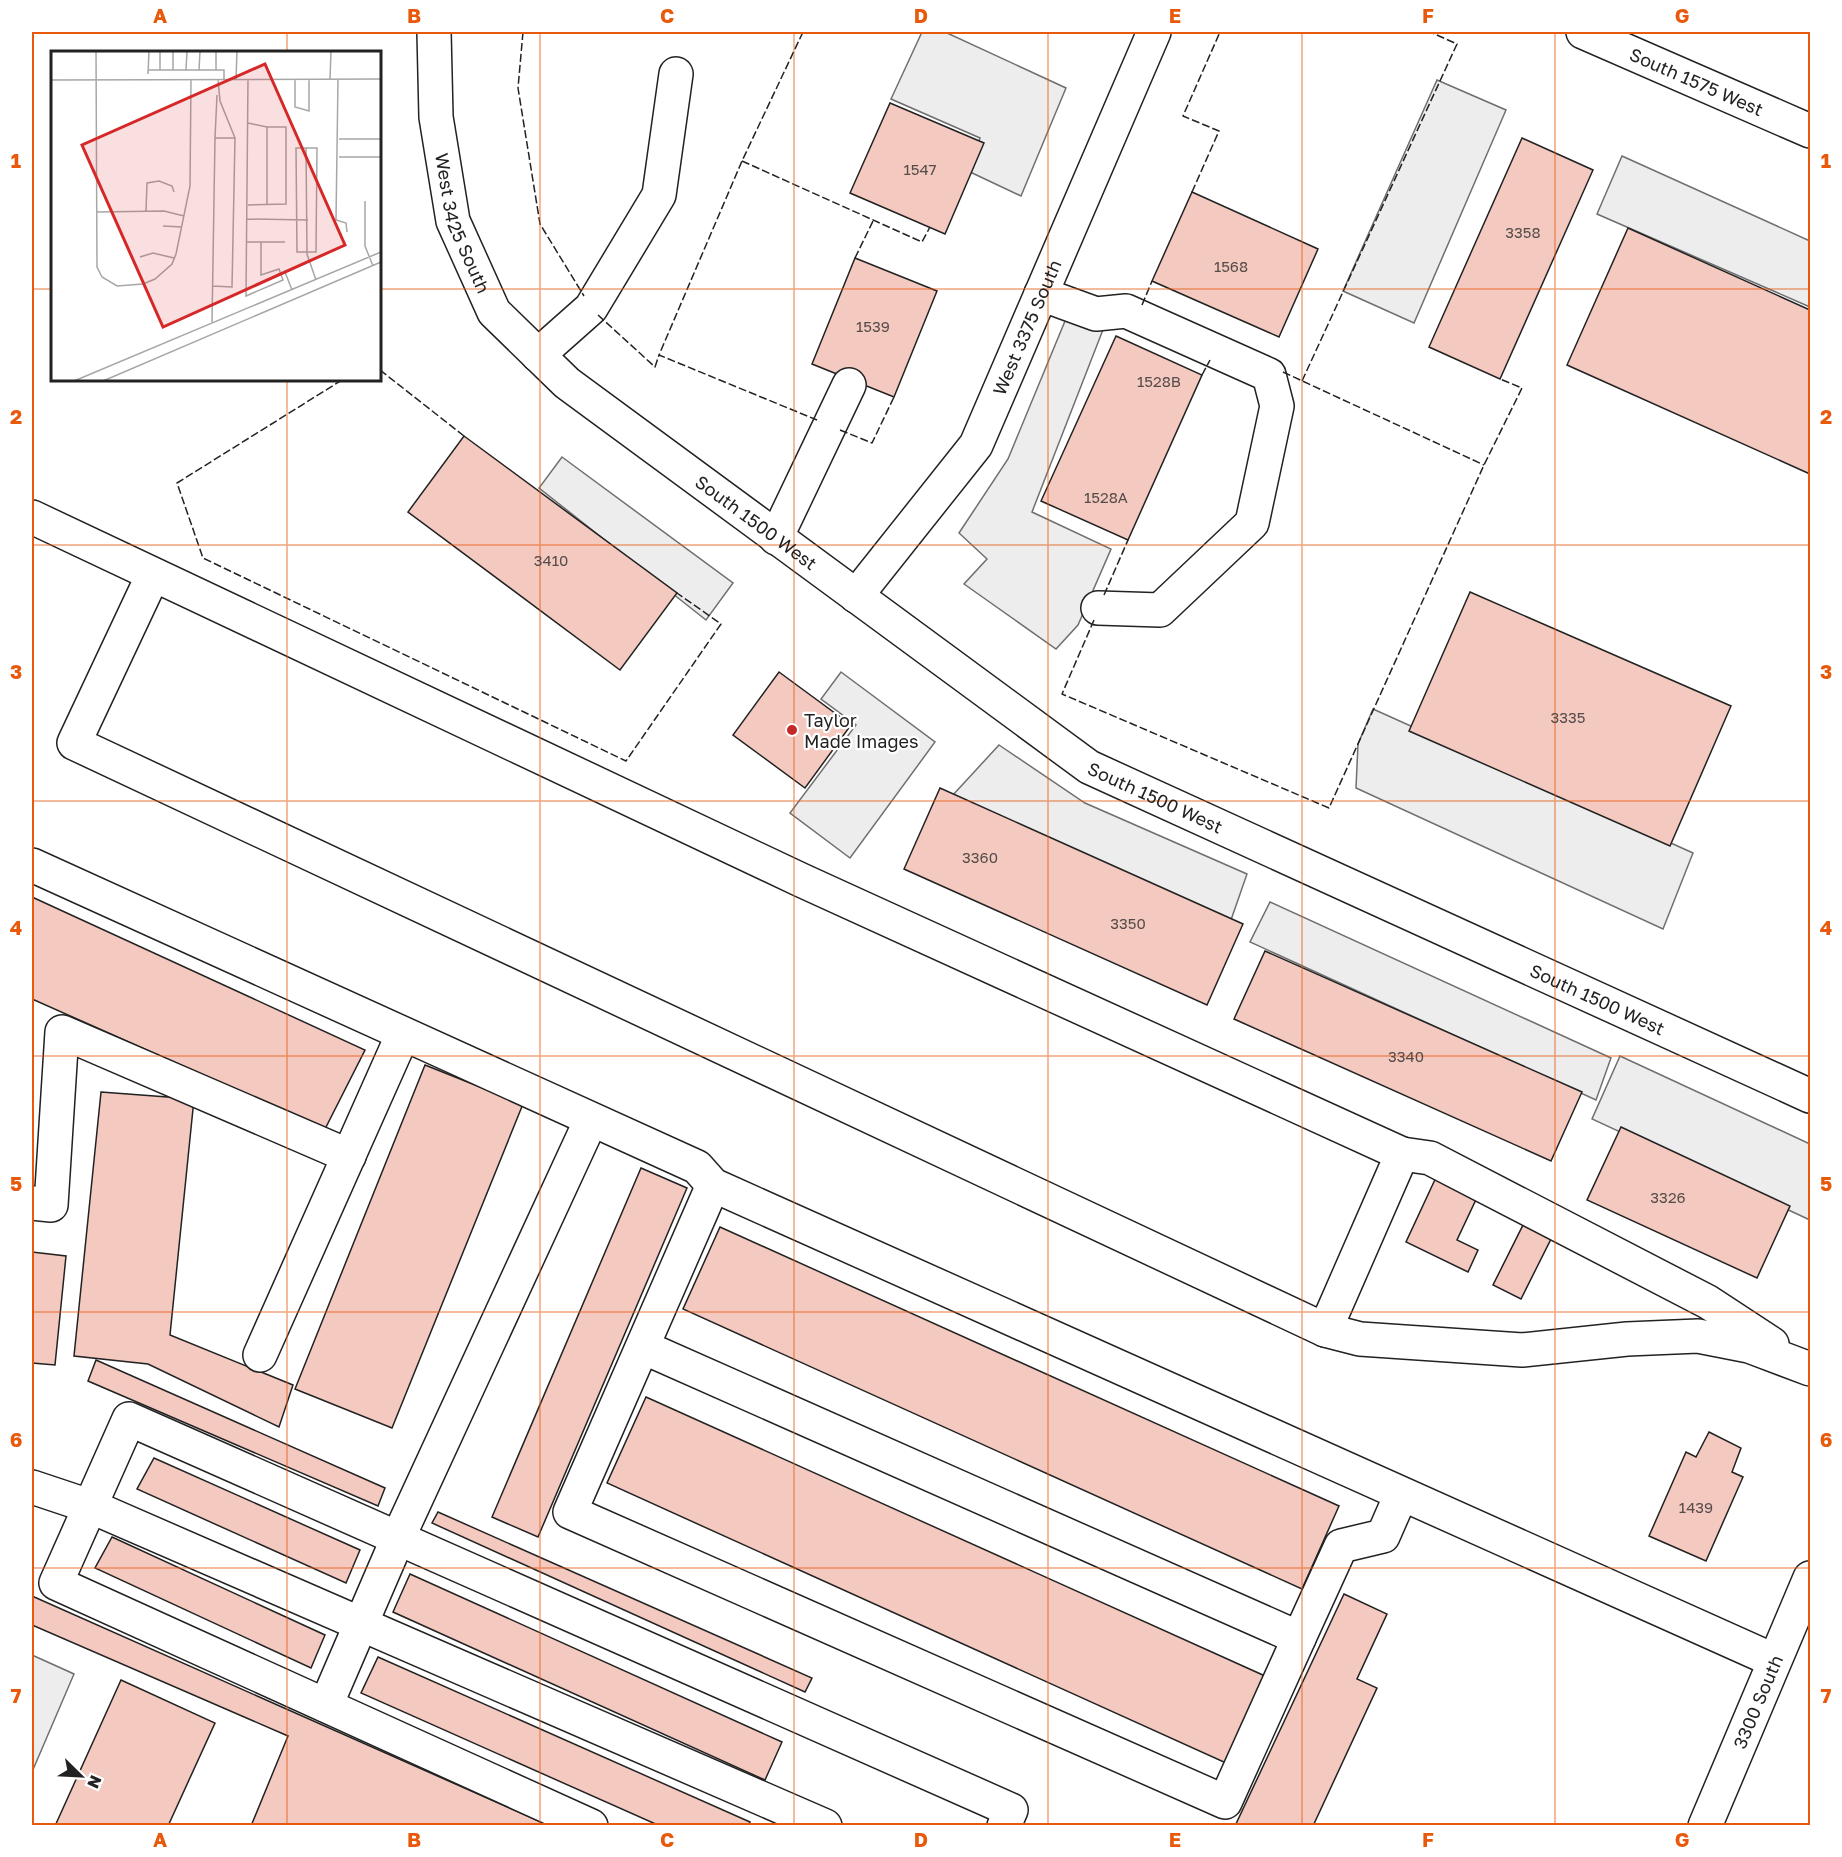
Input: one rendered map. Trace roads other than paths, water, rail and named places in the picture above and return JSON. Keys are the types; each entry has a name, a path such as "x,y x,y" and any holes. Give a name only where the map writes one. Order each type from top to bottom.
{"street":[{"name":"West 3425 South","path":"434,32 436,117 453,221 494,312 567,383"},
{"name":"West 3375 South","path":"856,596 976,445 1154,32"},
{"name":"South 1575 West","path":"1583,32 1810,130"},
{"path":"538,355 591,308 659,195 676,74"},
{"path":"1041,294 1096,315 1126,311 1215,349 1269,375 1277,406 1252,523 1160,610 1098,608"},
{"name":"South 1500 West","path":"567,383 1089,767 1810,1096"},
{"path":"776,538 849,385"},
{"path":"32,517 801,880 1402,1154 1430,1158 1698,1296 1810,1369"},
{"path":"153,574 74,743 1325,1330 1371,1340 1522,1350 1627,1339 1698,1336 1749,1346 1810,1369"},
{"path":"32,865 697,1167 713,1185 1773,1660"},
{"path":"32,1203 51,1205 62,1032 349,1156"},
{"path":"260,1355 404,1034"},
{"path":"326,1705 398,1538 591,1120"},
{"path":"1325,1330 1402,1154"},
{"path":"713,1185 570,1512 1225,1802 1341,1546 1383,1536 1401,1495"},
{"path":"643,1347 1299,1638"},
{"path":"591,1826 56,1583 92,1507 129,1419 1011,1810 1004,1826"},
{"path":"32,1487 92,1507 825,1826"},
{"name":"3300 South","path":"1705,1826 1773,1660 1810,1578"}],"place":[{"name":"Taylor Made Images","path":"792,730"}]}
